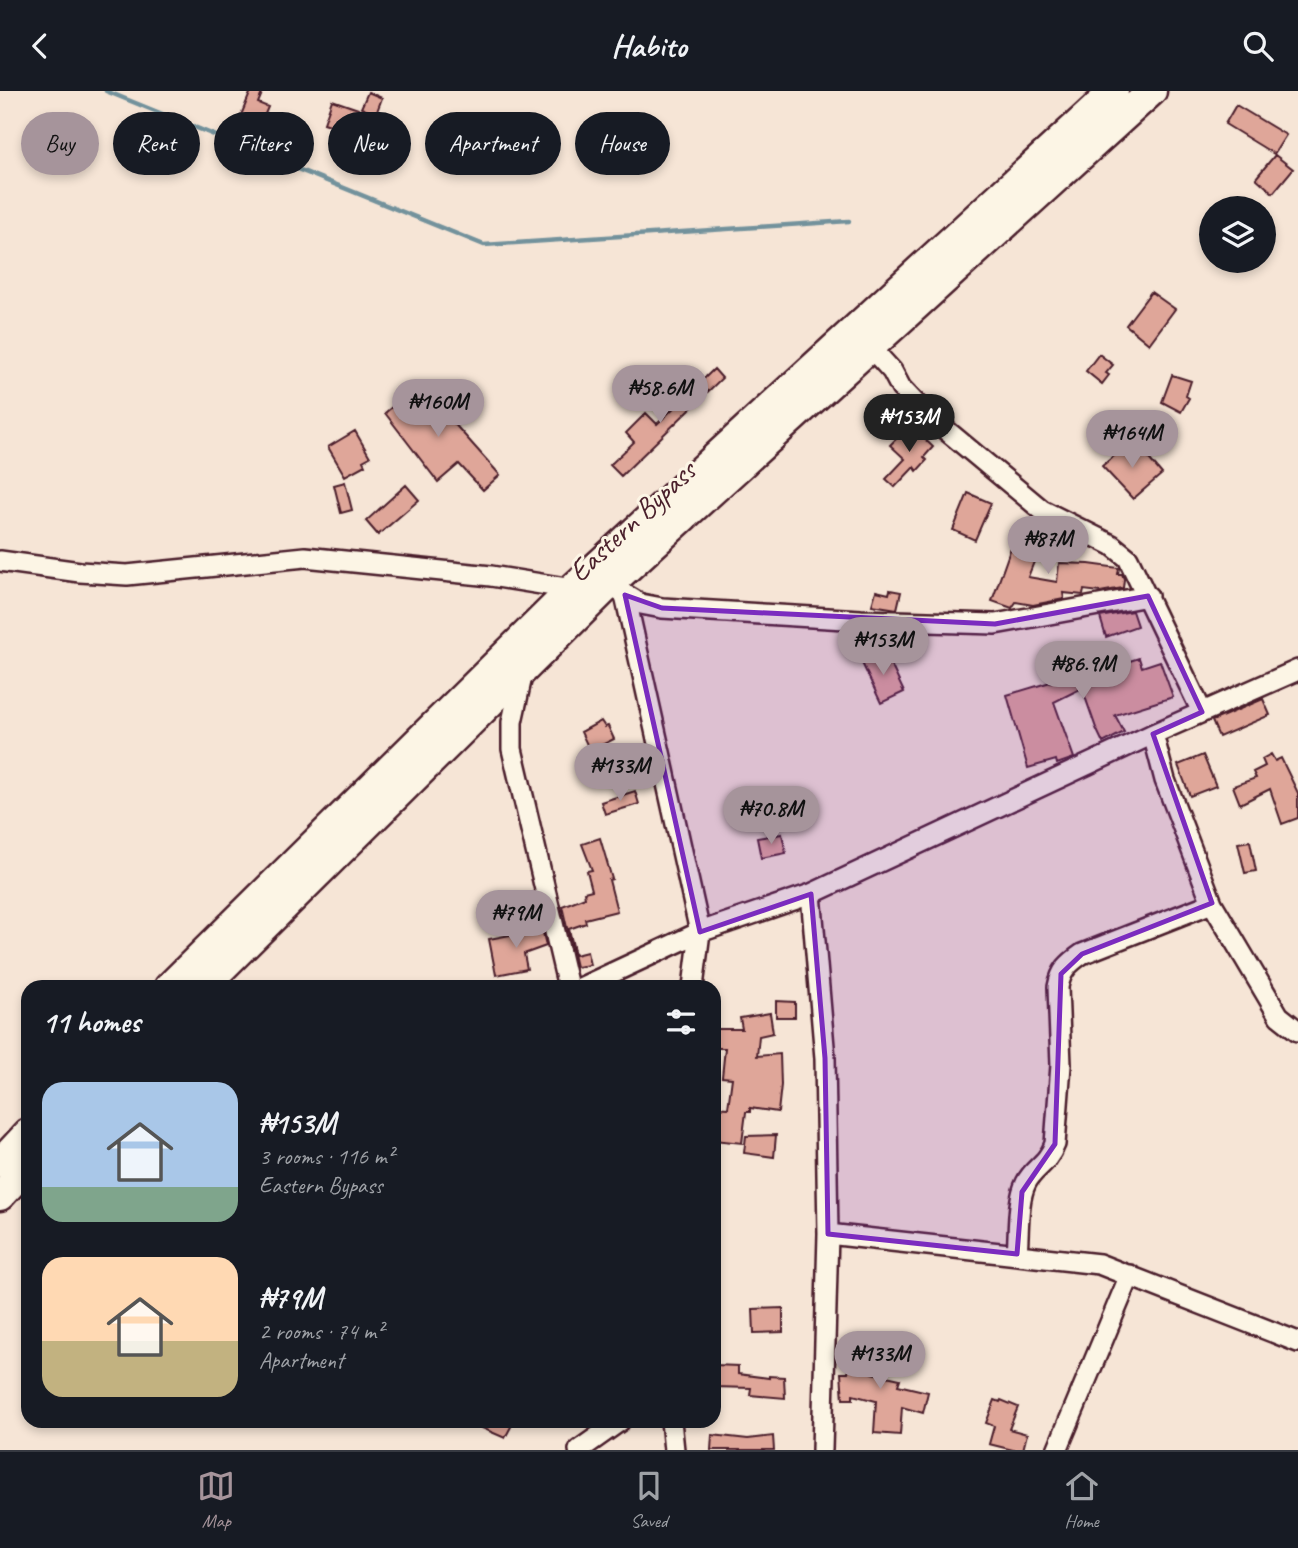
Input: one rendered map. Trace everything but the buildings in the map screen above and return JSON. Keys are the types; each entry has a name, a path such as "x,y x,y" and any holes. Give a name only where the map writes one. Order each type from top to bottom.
{"highway":[{"name":"Eastern Bypass","path":"176,980 572,589 1114,91"},
{"name":"Eastern Bypass","path":"210,980 523,672 617,590 871,348 1152,91"},
{"path":"0,1163 21,1140"},
{"path":"0,1196 21,1174"}],"street":[{"path":"871,348 892,371 901,388 923,411 1042,510 1112,545 1128,558 1202,712"},
{"path":"0,561 80,572 127,575 305,557 491,576 572,589"},
{"path":"617,590 641,604 662,608 861,620 995,624 1148,596"},
{"path":"617,590 700,932 693,980"},
{"path":"597,980 700,932 811,894 1153,734 1298,670"},
{"path":"523,672 512,722 512,749 566,980"},
{"path":"1153,734 1166,780 1212,903 1279,1016 1298,1031"},
{"path":"811,894 825,1058 828,1234 822,1450"},
{"path":"1017,1254 1022,1192 1027,1180 1051,1156 1055,1144 1061,1065 1058,986 1061,974 1082,954 1212,903"},
{"path":"828,1234 1100,1264 1298,1342"},
{"path":"1057,1450 1130,1275"},
{"path":"579,1450 610,1428"},
{"path":"672,1428 674,1450"}],"highlighted area":[{"path":"625,595 662,608 995,624 1148,596 1202,712 1153,734 1212,903 1082,954 1061,974 1055,1144 1022,1192 1017,1254 828,1234 825,1058 811,894 700,932"}],"waterway":[{"path":"106,91 484,245 849,221"}]}
